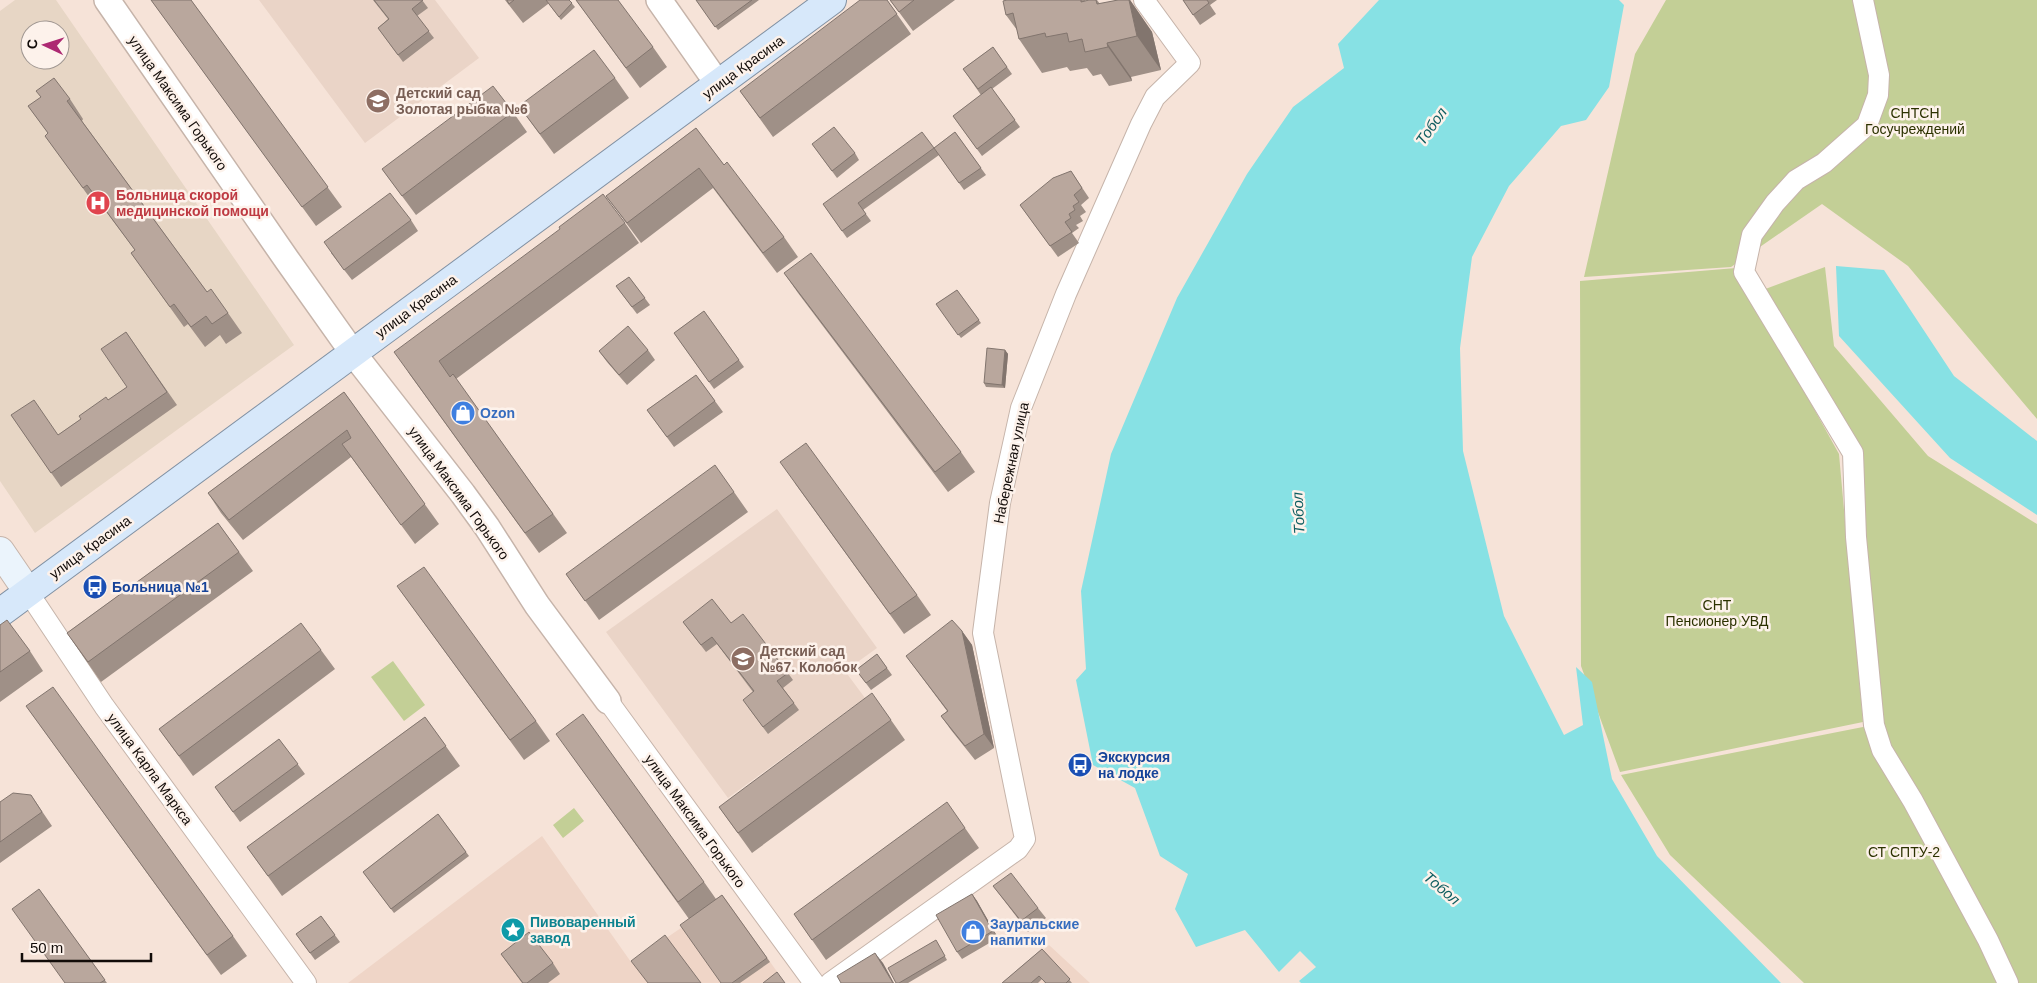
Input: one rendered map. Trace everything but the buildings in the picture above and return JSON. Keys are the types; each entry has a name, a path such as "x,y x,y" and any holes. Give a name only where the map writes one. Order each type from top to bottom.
{"main road":[{"name":"улица Красина","path":"0,613 832,0"},
{"name":"улица Карла Маркса","path":"0,551 28,592"}],"street":[{"name":"улица Максима Горького","path":"107,0 287,260 354,353 488,527 537,605 814,983"},
{"path":"659,0 718,84"},
{"name":"Набережная улица","path":"830,983 1018,849 1025,838 983,633 1000,502 1021,408 1066,294 1141,124 1156,97 1190,63 1144,0"},
{"path":"1863,0 1879,75 1878,95 1867,125 1824,164 1796,180 1775,203 1752,235 1744,272 1853,453 1856,537 1874,725 1882,750 1913,801 1988,940 2008,983"},
{"name":"улица Карла Маркса","path":"28,592 115,721 306,983"}],"shaded area":[{"name":"Больница скорой медицинской помощи","path":"15,0 56,0 70,20 20,20 20,70 70,70 70,20 294,345 35,533 0,481 0,11"},
{"name":"Детский сад Золотая рыбка №6","path":"259,0 435,0 479,58 365,143"},
{"name":"Детский сад №67. Колобок","path":"777,509 877,648 845,671 865,698 728,798 606,632"},
{"name":"Пивоваренный завод","path":"542,836 631,962 725,898 785,983 348,983"},
{"path":"1049,945 1090,983 1006,983"}],"green space":[{"name":"СНТСН Госучреждений","path":"1666,0 2037,0 2037,419 1908,266 1822,204 1731,267 1584,277 1635,54"},
{"name":"СТ СПТУ-2","path":"1825,267 1834,346 1928,456 2037,524 2037,983 1804,983 1670,855 1621,775 1868,726 1844,455 1760,291"},
{"name":"СНТ Пенсионер УВД","path":"1736,268 1839,454 1863,722 1620,772 1581,666 1580,281"},
{"path":"393,661 425,705 404,721 371,677"},
{"path":"574,808 584,821 563,838 553,825"}],"water":[{"name":"Тобол","path":"1379,0 1619,0 1624,5 1609,87 1586,120 1561,126 1509,186 1472,257 1460,348 1463,451 1504,616 1564,735 1583,725 1576,667 1592,682 1612,779 1657,856 1781,983 1301,983 1299,981 1316,967 1300,951 1279,972 1245,930 1196,947 1175,909 1188,874 1160,856 1135,788 1093,765 1076,680 1086,669 1081,591 1111,454 1177,298 1247,174 1293,107 1344,68 1338,44"},
{"path":"1836,266 1884,270 1954,376 2037,441 2037,515 1950,458 1839,336"}],"place":[{"name":"Детский сад Золотая рыбка №6","path":"378,101"},
{"name":"Больница скорой медицинской помощи","path":"98,203"},
{"name":"Ozon","path":"463,413"},
{"name":"Больница №1","path":"95,587"},
{"name":"Детский сад №67. Колобок","path":"743,659"},
{"name":"Экскурсия на лодке","path":"1080,765"},
{"name":"Пивоваренный завод","path":"513,930"},
{"name":"Зауральские напитки","path":"973,932"}]}
